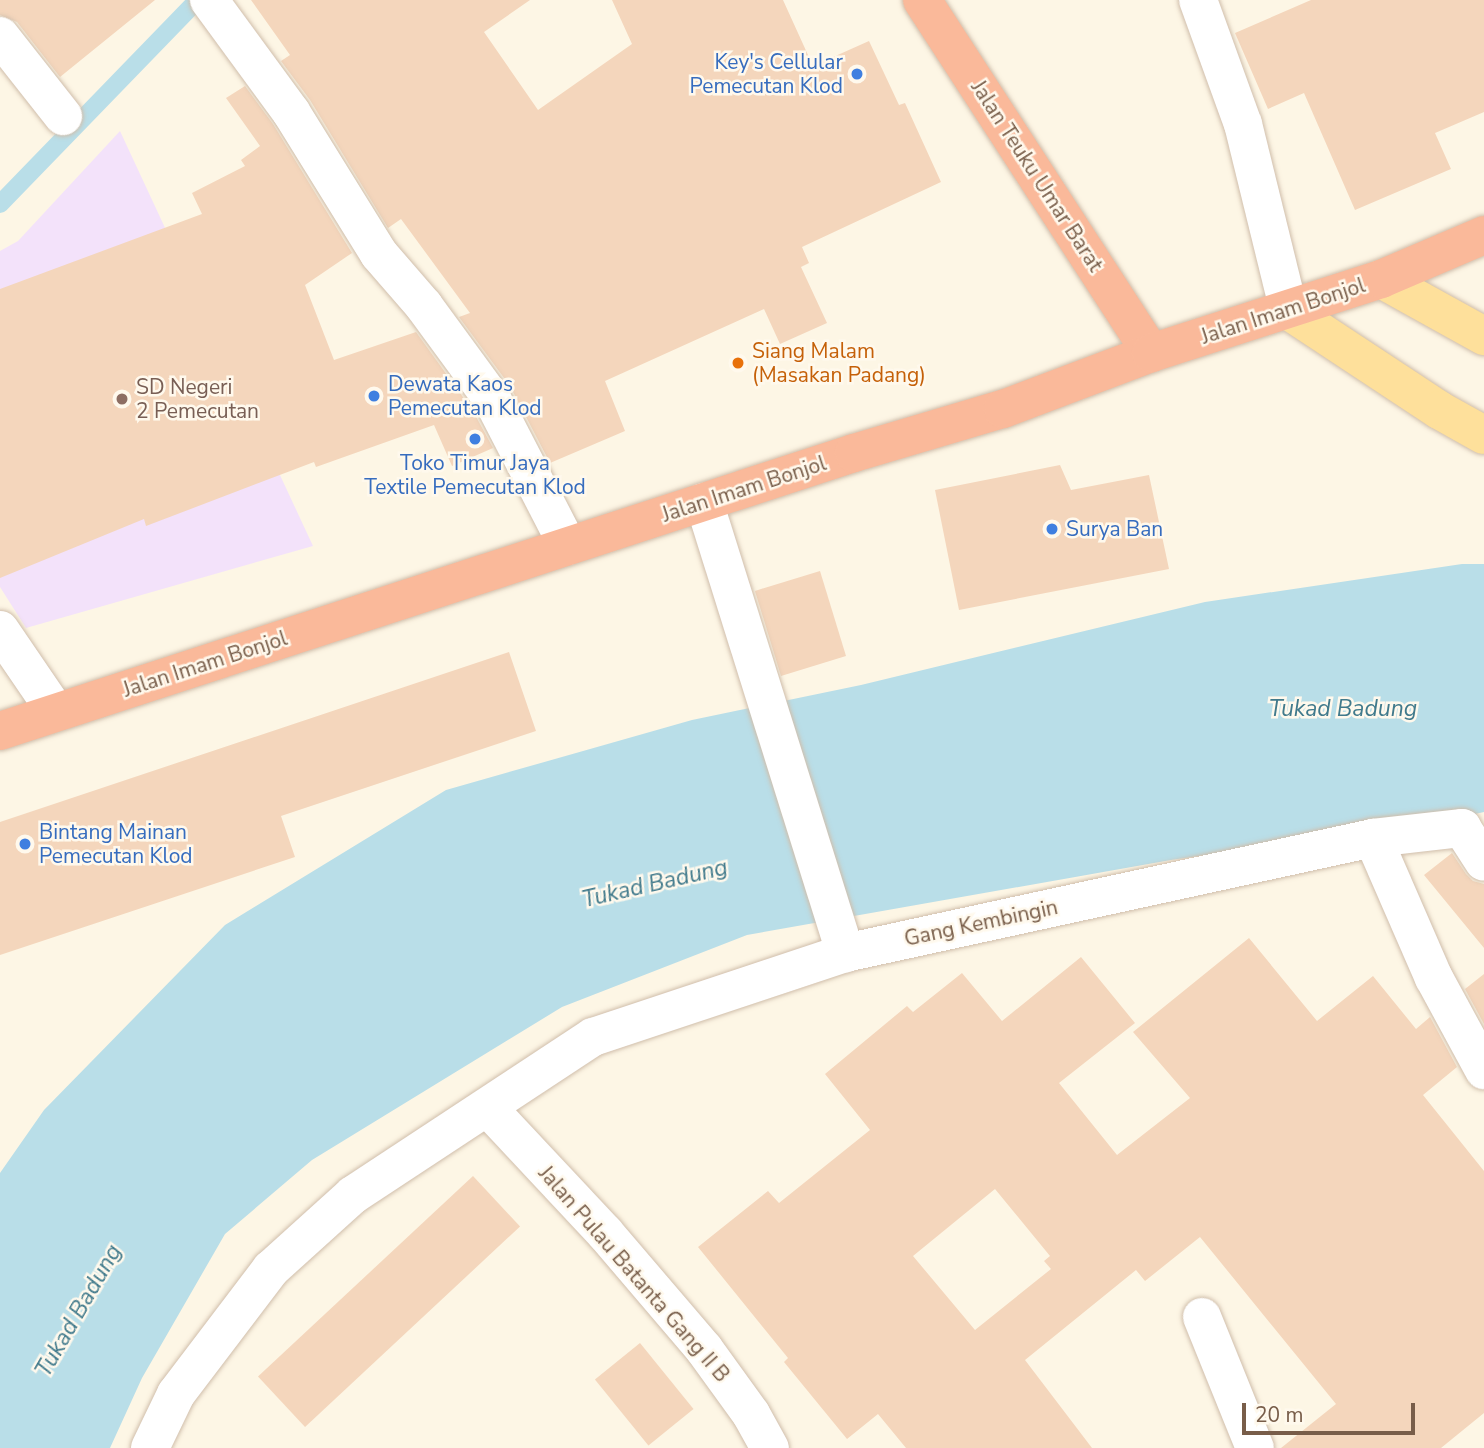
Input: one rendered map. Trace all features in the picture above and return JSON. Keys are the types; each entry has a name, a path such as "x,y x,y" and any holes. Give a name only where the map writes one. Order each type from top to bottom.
{"highway":[{"name":"Jalan Teuku Umar Barat","path":"922,0 1151,353"},
{"name":"Jalan Imam Bonjol","path":"0,731 704,502 1003,409 1151,353 1289,311 1381,279 1484,235"}],"main road":[{"path":"1381,279 1484,336"},
{"path":"1289,311 1439,410 1484,435"}],"street":[{"path":"1198,0 1243,124 1289,311"},
{"path":"216,10 319,155 379,254 424,306 492,399 568,546"},
{"path":"0,36 63,116"},
{"path":"704,502 843,945"},
{"path":"0,630 56,712"},
{"name":"Gang Kembingin","path":"150,1448 176,1394 271,1269 353,1195 593,1037 843,945 1373,838 1462,828 1484,862"},
{"path":"1373,838 1434,978 1484,1070"},
{"name":"Jalan Pulau Batanta Gang II B","path":"488,1108 605,1233 704,1349 751,1414 770,1448"},
{"path":"1202,1317 1255,1448"}],"shaded area":[{"name":"SD Negeri 2 Pemecutan","path":"120,131 313,546 26,628 0,587 0,251 18,241"}],"water":[{"name":"Tukad Badung","path":"1462,564 1484,564 1484,812 1443,821 1171,860 747,935 562,1007 312,1160 225,1234 142,1378 110,1448 0,1448 0,1173 44,1110 225,925 446,790 692,720 861,685 1205,602"}],"building":[{"path":"0,0 155,0 60,77 17,22 0,15"},
{"path":"251,0 530,0 484,32 538,110 632,44 612,0 783,0 813,66 869,41 899,105 905,103 941,182 802,247 809,263 801,267 827,323 780,344 764,309 605,381 625,431 550,463 510,386 459,317 470,313 401,219 388,228 310,100 281,61 290,55"},
{"path":"1311,0 1484,0 1484,112 1435,133 1451,169 1355,210 1304,93 1268,109 1235,33"},
{"path":"245,86 273,124 352,253 305,285 334,360 416,332 473,411 493,448 452,466 434,425 316,467 314,462 146,526 144,519 0,578 0,289 202,214 192,193 245,166 241,160 260,146 226,98"},
{"name":"Surya Ban","path":"1060,465 1071,490 1149,475 1169,569 959,610 935,490"},
{"path":"820,571 846,656 781,676 755,591"},
{"path":"509,652 536,731 281,816 295,857 0,955 0,822"},
{"path":"1452,853 1473,881 1484,884 1484,948 1424,875"},
{"path":"1249,938 1317,1021 1373,976 1416,1029 1430,1017 1457,1067 1423,1095 1484,1171 1484,1413 1441,1448 1281,1448 1336,1404 1200,1237 1145,1281 1136,1270 1025,1360 1092,1448 906,1448 878,1414 847,1439 784,1362 788,1358 698,1247 768,1191 779,1203 870,1130 825,1074 907,1006 913,1012 962,973 1002,1021 1081,957 1135,1023 1059,1083 1117,1155 1190,1098 1133,1032","holes":["995,1189 1050,1256 1044,1261 1051,1269 975,1330 913,1256"]},
{"path":"1484,974 1484,1024 1465,989"},
{"path":"473,1176 520,1226 305,1427 258,1377"},
{"path":"640,1343 693,1409 648,1446 595,1380"}],"waterway":[{"path":"0,204 198,0"}],"place":[{"name":"Key's Cellular Pemecutan Klod","path":"857,74"},
{"name":"Siang Malam (Masakan Padang)","path":"738,363"},
{"name":"Dewata Kaos Pemecutan Klod","path":"374,396"},
{"name":"SD Negeri 2 Pemecutan","path":"122,399"},
{"name":"Toko Timur Jaya Textile Pemecutan Klod","path":"475,439"},
{"name":"Surya Ban","path":"1052,529"},
{"name":"Bintang Mainan Pemecutan Klod","path":"25,844"}]}
